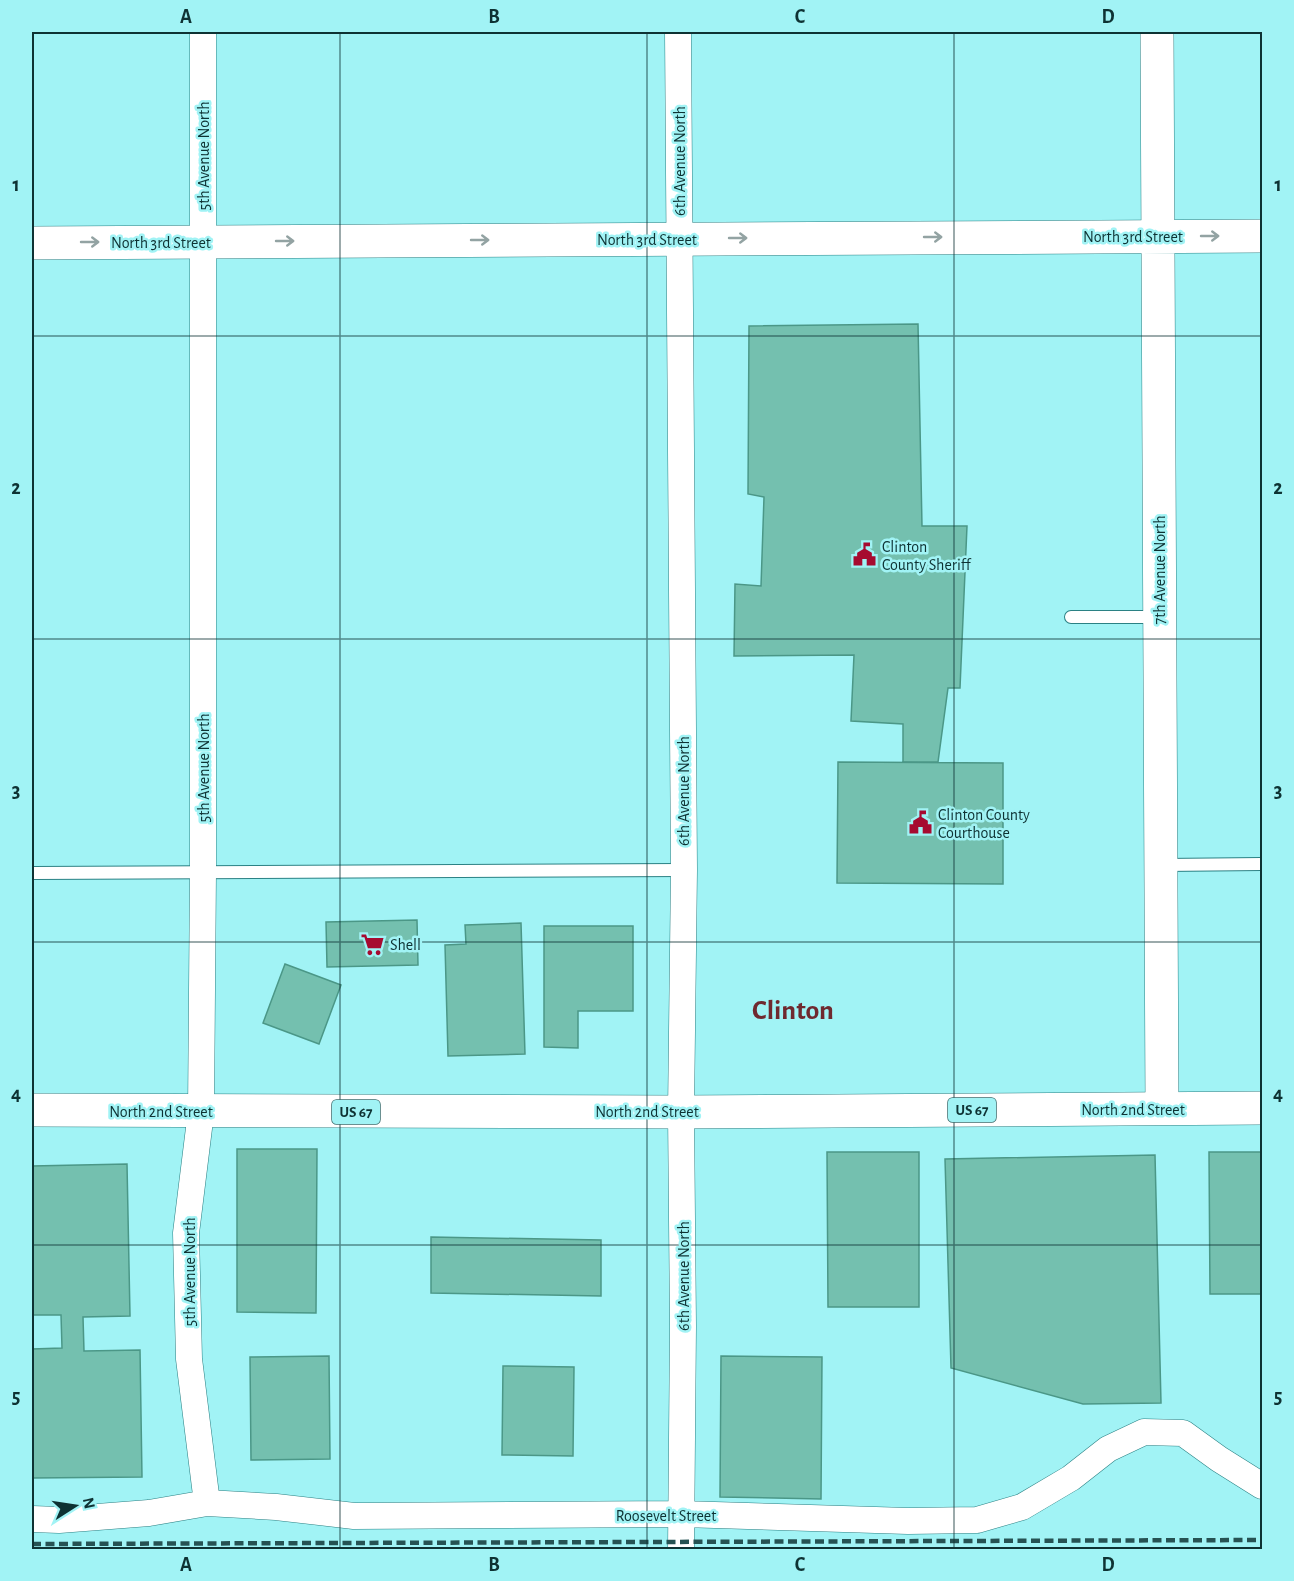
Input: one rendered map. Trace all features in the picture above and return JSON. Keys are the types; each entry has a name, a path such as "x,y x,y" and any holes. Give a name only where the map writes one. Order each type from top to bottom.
{"main road":[{"name":"7th Avenue North","path":"1157,32 1159,865 1162,1108"},
{"name":"North 3rd Street","path":"32,243 1263,236"},
{"name":"North 2nd Street","path":"32,1110 681,1112 1263,1108"}],"street":[{"name":"5th Avenue North","path":"203,32 201,1112 186,1245 189,1359 207,1503"},
{"name":"6th Avenue North","path":"678,32 684,870 681,1112 683,1326 681,1550"},
{"name":"Roosevelt Street","path":"32,1520 149,1513 207,1503 276,1507 354,1516 682,1514 908,1521 977,1520 1022,1507 1071,1478 1108,1449 1144,1432 1183,1433 1263,1486"}],"lane":[{"path":"1071,617 1159,616"},
{"path":"1159,865 1263,864"},
{"path":"32,873 684,870"}],"building":[{"name":"Clinton County Sheriff","path":"918,324 922,526 967,526 960,688 948,688 938,762 903,762 903,724 851,721 854,655 734,656 735,584 761,586 764,497 748,494 749,326"},
{"name":"Clinton County Courthouse","path":"838,762 1003,763 1003,884 837,883"},
{"name":"Shell","path":"417,920 418,965 327,967 326,922"},
{"path":"521,923 525,1054 448,1056 445,945 466,944 465,925"},
{"path":"544,926 633,926 633,1011 578,1011 578,1048 544,1047"},
{"path":"285,964 341,985 319,1044 263,1023"},
{"path":"237,1149 317,1149 316,1313 237,1312"},
{"path":"827,1152 919,1152 919,1307 828,1307"},
{"path":"1209,1152 1262,1152 1262,1294 1210,1294"},
{"path":"1155,1155 1161,1403 1083,1404 951,1368 945,1159"},
{"path":"127,1164 130,1316 83,1317 84,1351 140,1350 142,1477 32,1478 32,1349 62,1348 61,1315 32,1315 32,1166"},
{"path":"431,1237 601,1240 601,1296 431,1293"},
{"path":"329,1356 330,1459 251,1460 250,1357"},
{"path":"721,1356 822,1357 821,1499 720,1497"},
{"path":"503,1366 574,1367 573,1456 502,1455"}],"railway":[{"path":"32,1544 1262,1540"}],"place":[{"name":"Clinton County Sheriff","path":"864,555"},
{"name":"Clinton County Courthouse","path":"920,823"},
{"name":"Shell","path":"372,944"}],"district":[{"name":"Clinton","path":"793,1009"}]}
